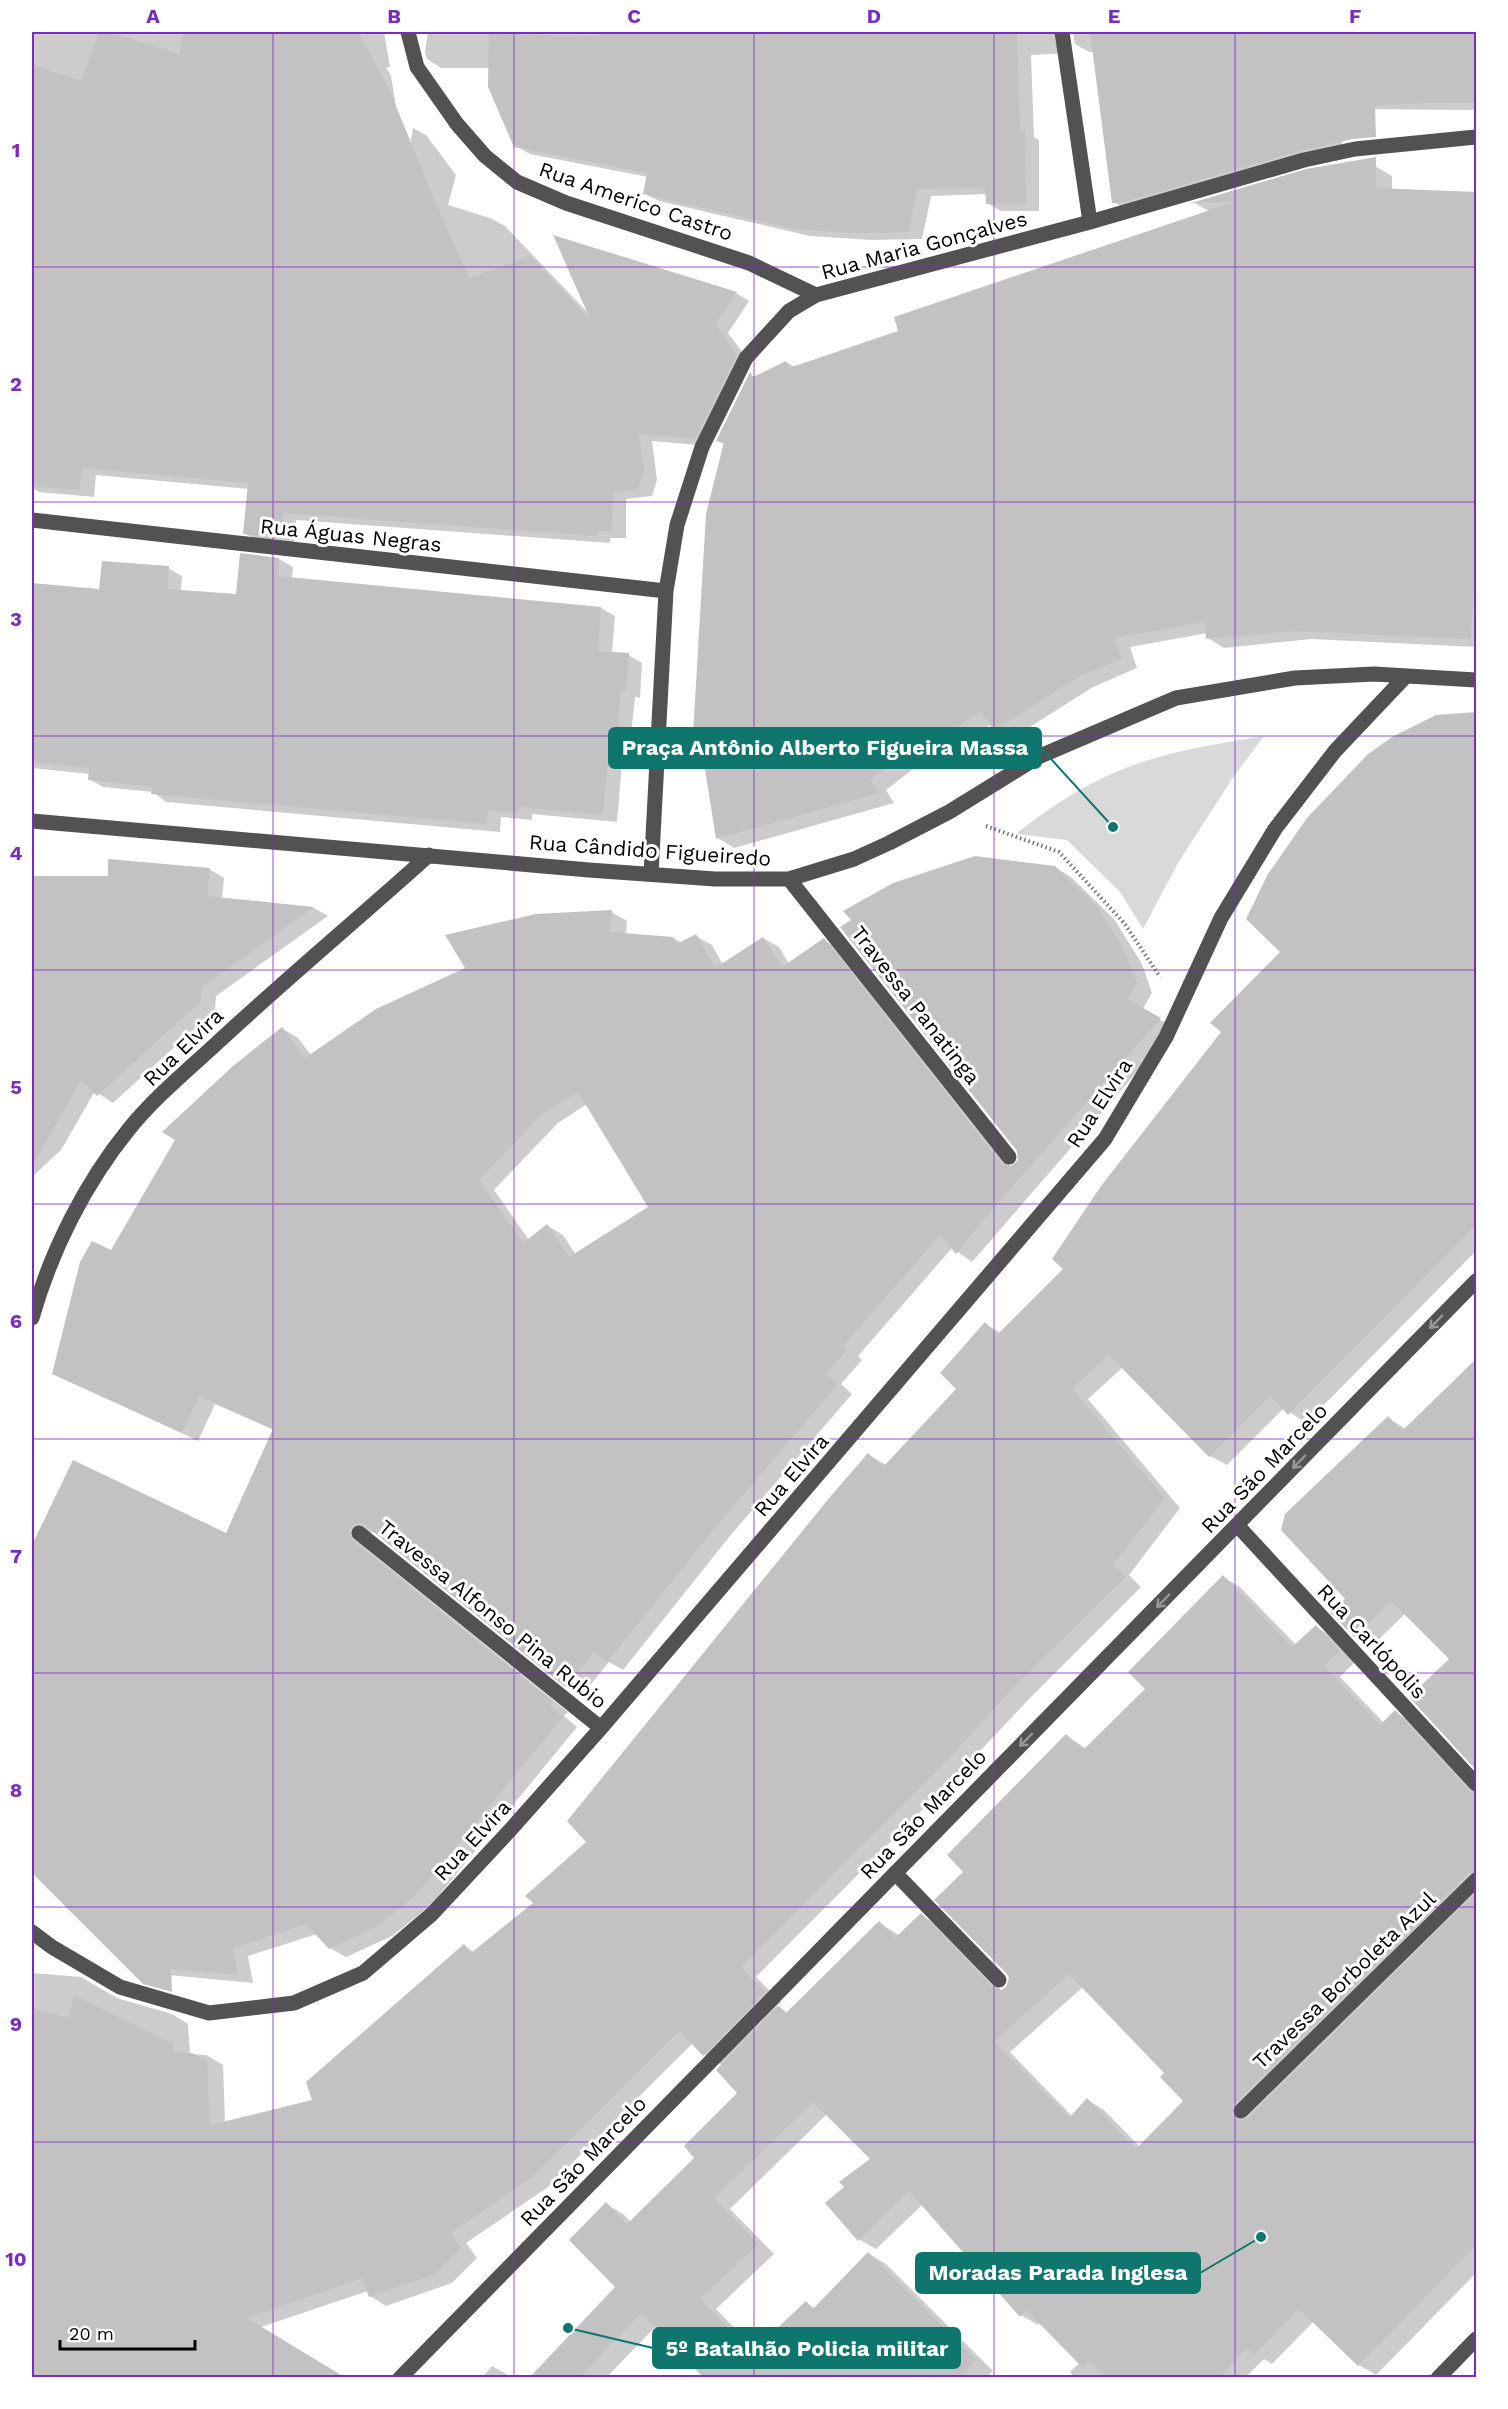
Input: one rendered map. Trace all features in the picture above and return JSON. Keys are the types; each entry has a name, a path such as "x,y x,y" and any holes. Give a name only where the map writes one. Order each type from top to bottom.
{"street":[{"name":"Rua Americo Castro","path":"408,32 417,67 457,124 485,156 517,182 566,203 749,262 816,295"},
{"path":"1062,32 1090,222"},
{"name":"Rua Maria Gonçalves","path":"651,874 666,591 677,525 702,447 727,396 747,358 789,311 816,295 1090,222 1304,160 1355,149 1476,137"},
{"name":"Rua Águas Negras","path":"32,520 666,591"},
{"name":"Rua Cândido Figueiredo","path":"32,821 715,879 789,879 854,859 948,812 1038,757 1176,698 1295,678 1374,674 1476,680"},
{"name":"Rua Elvira","path":"32,1932 51,1947 120,1987 209,2013 294,2003 363,1972 432,1914 601,1728 1105,1139 1166,1037 1221,918 1275,829 1335,752 1406,676"},
{"name":"Rua Elvira","path":"32,1318 62,1238 96,1177 130,1129 174,1083 240,1021 429,855"},
{"name":"Travessa Panatinga","path":"789,879 1009,1157"},
{"name":"Rua São Marcelo","path":"400,2378 1476,1281"},
{"name":"Rua Carlópolis","path":"1237,1525 1476,1785"},
{"name":"Travessa Alfonso Pina Rubio","path":"359,1533 601,1728"},
{"path":"895,1873 999,1980"},
{"name":"Travessa Borboleta Azul","path":"1240,2110 1476,1880"},
{"path":"1438,2378 1476,2339"}],"path":[{"path":"948,812 1059,852 1125,924 1180,1007"}],"shaded area":[{"path":"1264,736 1232,779 1178,863 1143,929 1120,892 1067,840 1016,834 1070,796 1124,769 1183,751"}],"building":[{"path":"99,32 108,32 179,54 183,32 358,32 389,89 469,278 530,256 591,321 553,235 737,292 715,324 737,355 695,439 639,434 644,472 638,489 613,492 612,531 597,531 597,536 283,513 281,538 243,534 248,483 82,468 80,490 32,486 32,65 81,81"},
{"path":"599,32 1017,32 1020,131 1025,130 1026,204 986,204 985,187 917,189 909,232 856,233 795,229 643,194 647,173 514,147 488,87 489,34 599,36"},
{"path":"1090,32 1476,32 1476,103 1375,106 1376,137 1353,139 1302,150 1120,203 1112,203"},
{"path":"1376,157 1376,188 1476,192 1474,254 1476,254 1476,552 1471,639 1294,631 1206,639 1205,622 1114,638 1122,659 1076,678 994,731 981,711 939,739 934,731 870,780 879,793 716,839 702,750 692,751 706,514 724,442 716,441 750,372 753,377 786,361 789,368 898,331 894,317 1234,202 1191,203 1306,169"},
{"path":"240,553 279,558 278,576 601,607 598,651 629,653 626,691 621,690 615,757 608,756 603,815 519,807 518,813 488,810 486,824 151,794 152,787 88,780 89,768 32,762 32,583 99,589 102,561 169,566 167,589 236,594"},
{"path":"1476,712 1476,1225 1288,1415 1270,1396 1209,1457 1109,1355 1072,1389 1165,1498 1113,1565 1126,1577 1012,1689 950,1757 741,1967 765,1992 703,2056 680,2031 531,2178 451,2233 461,2248 435,2274 369,2297 362,2278 247,2318 346,2378 32,2378 32,2008 69,2018 74,1995 173,2044 174,2052 192,2053 207,2060 210,2125 312,2100 306,2082 464,1944 471,1953 533,1903 525,1896 586,1842 567,1821 830,1497 868,1453 883,1467 956,1389 940,1373 985,1322 997,1335 1063,1269 1052,1259 1101,1186 1221,1032 1210,1023 1280,952 1246,919 1268,874 1307,818 1368,754 1392,737 1436,715"},
{"path":"975,856 1055,866 1099,909 1123,948 1137,983 1127,999 1161,1018 990,1212 956,1254 940,1235 843,1346 847,1350 826,1374 838,1384 715,1528 607,1662 594,1652 565,1687 365,1525 360,1523 352,1526 349,1532 353,1541 553,1702 550,1706 563,1717 415,1896 376,1927 329,1949 306,1924 233,1948 238,1975 171,1969 172,1992 143,1984 32,1873 32,1545 73,1460 226,1533 273,1429 199,1396 182,1433 52,1374 80,1262 92,1241 111,1250 175,1140 162,1132 233,1066 282,1027 305,1058 376,1009 465,968 445,935 536,914 612,910 610,932 673,937 677,944 696,934 715,968 763,937 782,967 824,938 1001,1163 1011,1166 1018,1160 1017,1151 840,927 851,920 843,911 893,883","holes":["578,1092 648,1207 569,1257 547,1224 523,1243 479,1180 542,1114"]},
{"path":"108,859 210,868 207,896 314,907 202,987 200,1002 97,1096 81,1080 32,1167 32,876 108,876"},
{"path":"1476,1359 1476,1770 1409,1697 1449,1659 1391,1601 1354,1637 1330,1612 1345,1599 1281,1530 1285,1514 1388,1416 1402,1431"},
{"path":"1223,1575 1292,1647 1316,1625 1340,1651 1324,1666 1380,1725 1395,1710 1469,1791 1476,1794 1476,1871 1469,1873 1234,2104 1232,2114 1239,2120 1248,2118 1476,1893 1476,2245 1358,2366 1299,2309 1254,2355 1247,2348 1219,2378 1106,2378 1089,2361 1083,2368 1026,2310 1020,2317 909,2191 858,2241 825,2203 844,2187 839,2182 870,2159 813,2102 714,2198 758,2244 700,2299 752,2352 806,2301 813,2309 868,2252 976,2360 959,2378 704,2378 641,2313 579,2378 529,2378 615,2287 569,2240 606,2202 627,2224 694,2158 684,2146 737,2093 716,2070 779,2006 786,2013 879,1921 895,1938 921,1913 992,1987 1001,1990 1006,1987 1009,1978 1006,1973 934,1900 963,1872 947,1855 1066,1734 1083,1750 1145,1689 1128,1672","holes":["1069,1974 1164,2073 1160,2077 1183,2101 1136,2149 1087,2098 1069,2118 994,2042"]}],"place":[{"name":"Praça Antônio Alberto Figueira Massa","path":"1113,827"},
{"name":"Moradas Parada Inglesa","path":"1261,2237"},
{"name":"5º Batalhão Policia militar","path":"568,2328"}]}
